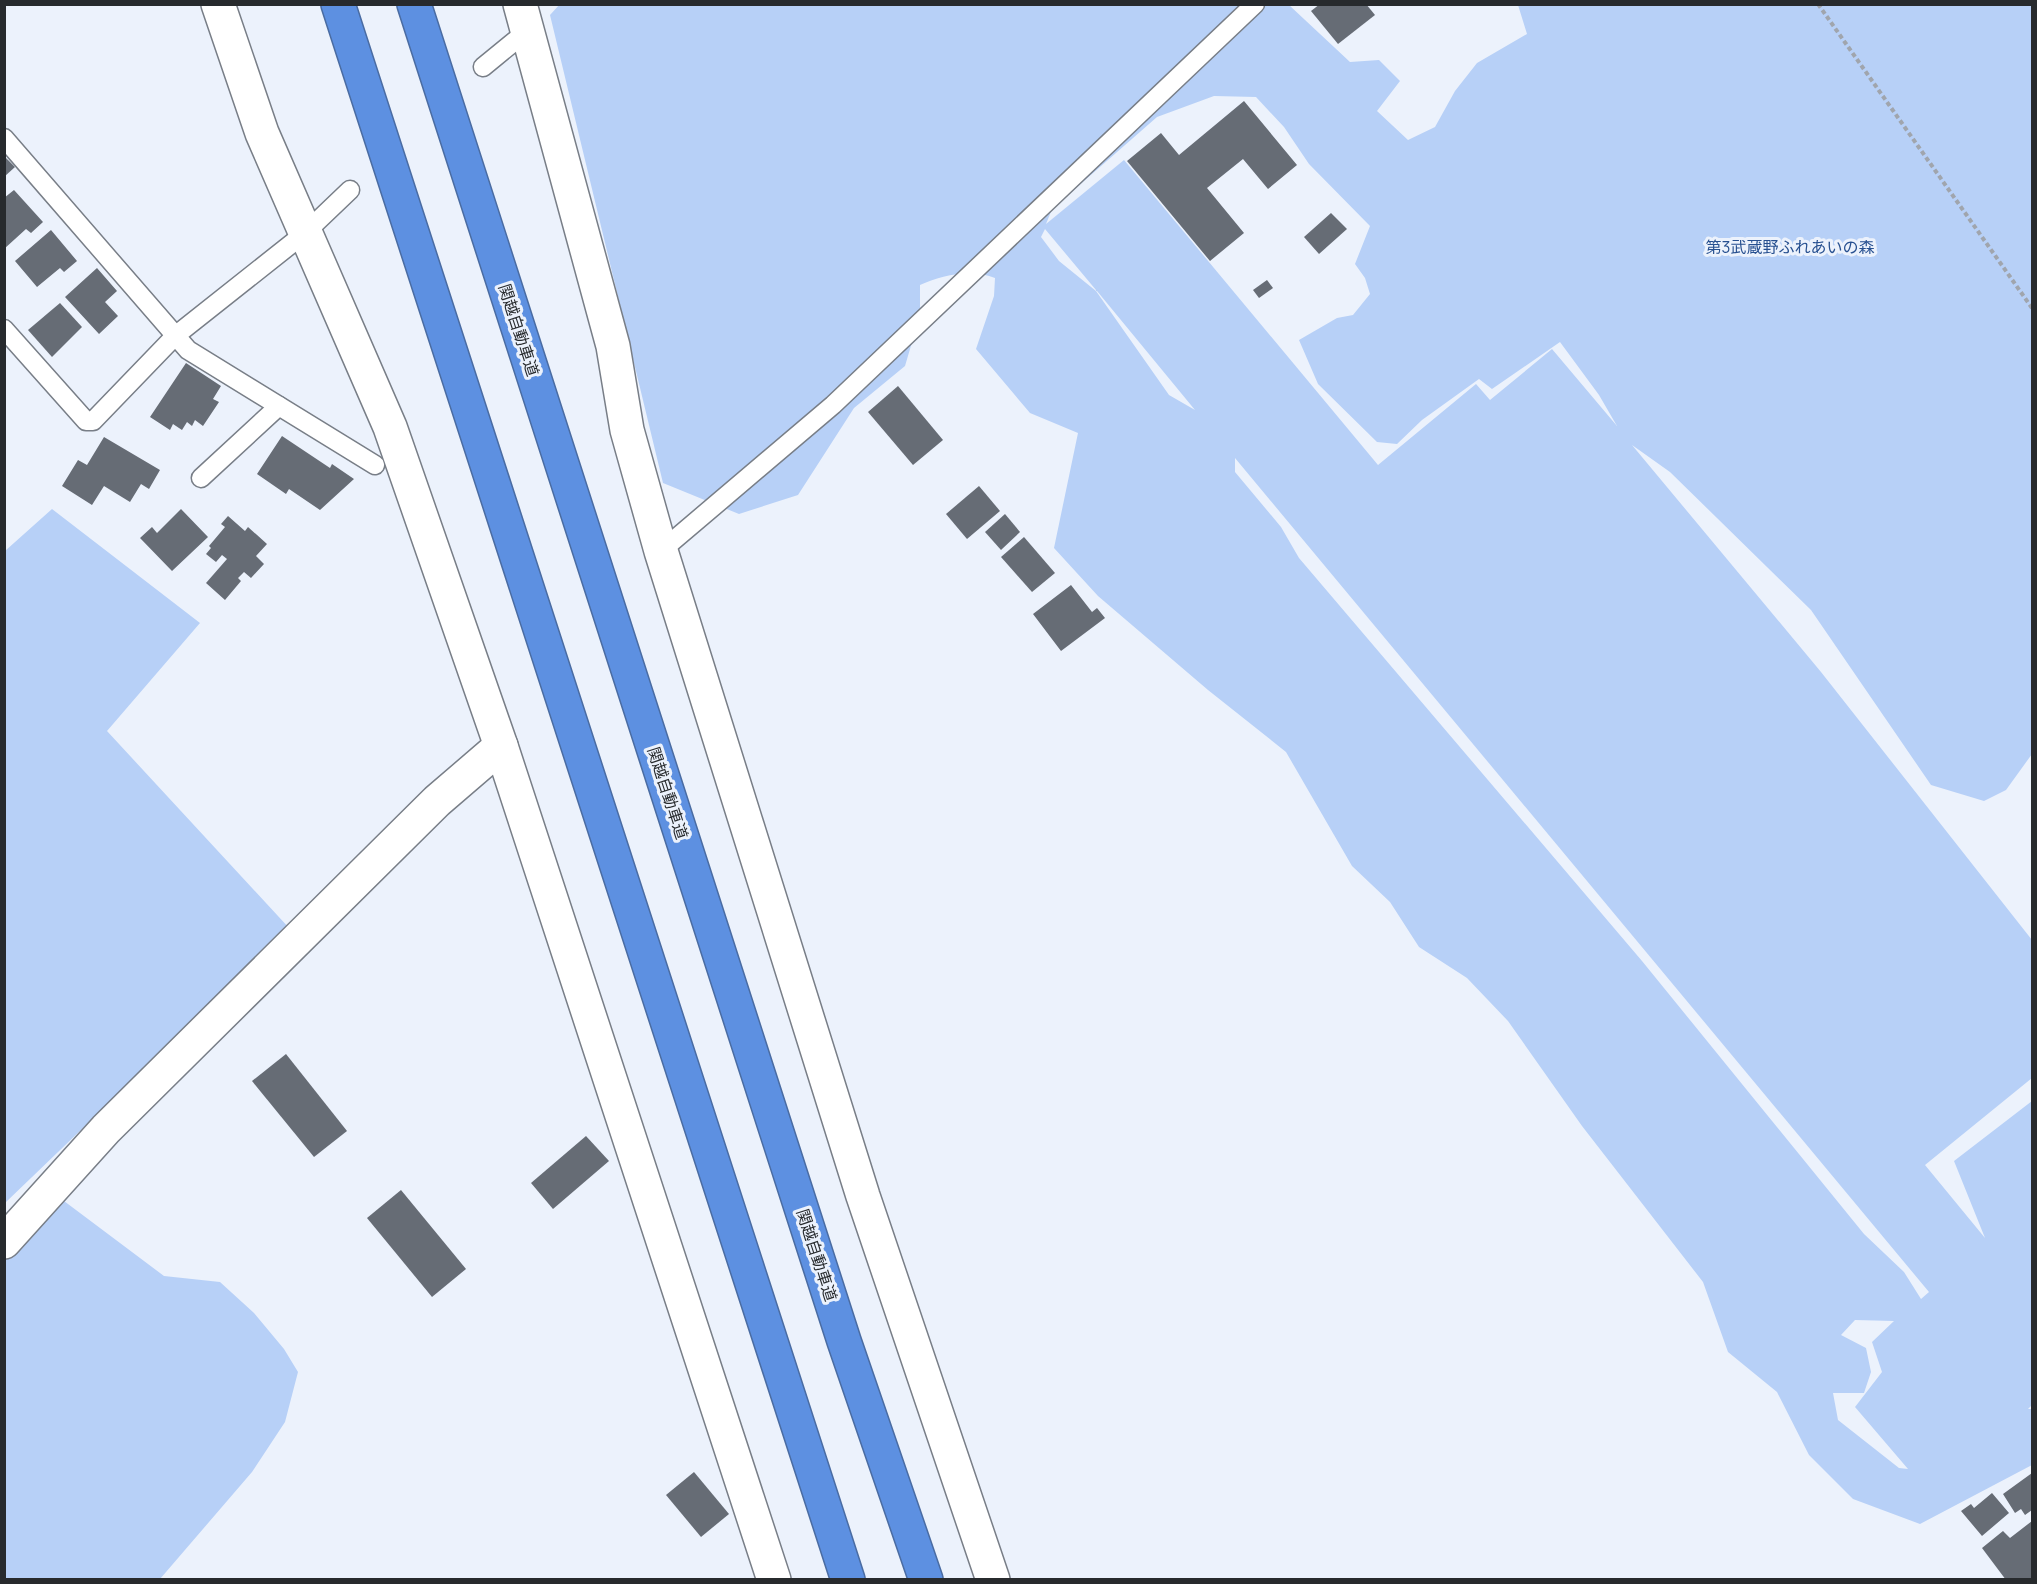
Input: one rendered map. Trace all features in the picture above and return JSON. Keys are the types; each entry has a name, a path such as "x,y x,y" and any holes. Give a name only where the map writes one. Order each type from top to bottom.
{"highway":[{"path":"339,4 848,1580"},
{"name":"関越自動車道","path":"414,4 841,1329 926,1580"}],"street":[{"path":"218,4 262,134 390,427 501,746 774,1580"},
{"path":"524,18 613,346 627,430 661,551 863,1196 993,1580"},
{"path":"4,1242 106,1129 437,801 501,746"}],"lane":[{"path":"661,551 833,405 1255,4"},
{"path":"483,67 524,18"},
{"path":"4,138 188,350 375,465"},
{"path":"4,329 86,421 93,421 175,336 305,233 350,190"},
{"path":"201,478 279,406"}],"path":[{"path":"1818,4 2032,308"}],"green space":[{"name":"第3武蔵野ふれあいの森","path":"560,4 1289,5 1350,62 1379,60 1400,81 1377,111 1408,140 1435,127 1455,91 1477,63 1527,34 1518,5 2032,5 2032,754 2006,790 1984,801 1931,785 1811,610 1670,472 1632,445 1821,672 2032,940 2032,1078 1925,1165 1985,1238 1954,1161 2032,1101 2032,1405 2028,1409 2032,1409 2032,1465 1920,1524 1853,1499 1809,1455 1777,1392 1728,1352 1703,1282 1582,1126 1508,1021 1467,978 1419,947 1390,902 1352,866 1286,752 1208,690 1098,596 1054,548 1078,433 1030,413 976,349 994,296 995,278 967,273 937,278 920,285 920,315 905,366 854,408 798,495 739,514 663,483 550,15","holes":["1214,96 1256,97 1284,127 1309,164 1370,226 1355,264 1365,278 1370,294 1353,315 1337,318 1299,340 1318,384 1377,442 1397,444 1422,420 1479,379 1492,389 1560,342 1599,395 1617,426 1552,349 1490,400 1476,384 1378,465 1124,160 1046,224 1052,209 1157,117","1045,229 1096,291 1059,261 1041,237","1097,291 1195,410 1169,395","1235,458 1929,1292 1921,1299 1904,1272 1864,1234 1642,961 1299,558 1281,527 1235,472","1855,1320 1894,1321 1872,1342 1882,1372 1855,1407 1908,1469 1899,1468 1838,1420 1833,1393 1864,1393 1871,1372 1866,1348 1841,1335"]},
{"path":"52,509 200,623 107,731 290,929 5,1203 5,551"},
{"path":"60,1198 164,1276 220,1282 254,1313 284,1349 298,1372 285,1422 252,1472 160,1579 5,1580 5,1257"}],"building":[{"path":"1320,4 1366,4 1375,15 1338,44 1311,11"},
{"path":"1244,101 1297,165 1268,189 1243,159 1207,188 1244,233 1210,261 1127,161 1161,133 1179,155"},
{"path":"4,156 15,167 4,177"},
{"path":"14,190 43,222 31,233 26,229 4,249 4,198"},
{"path":"1331,213 1347,229 1319,254 1304,237"},
{"path":"51,230 77,261 64,272 60,268 37,287 15,261"},
{"path":"97,268 117,291 105,302 118,316 99,334 65,297"},
{"path":"1267,280 1273,288 1259,298 1253,290"},
{"path":"60,303 82,327 52,357 28,330"},
{"path":"186,363 221,386 213,399 219,402 203,426 195,420 192,426 187,422 182,430 173,424 170,430 150,417"},
{"path":"898,386 943,440 913,465 868,412"},
{"path":"282,436 330,468 332,464 354,479 320,510 289,489 286,494 257,474"},
{"path":"104,437 160,470 149,489 141,484 130,502 104,486 92,505 62,486 78,460 87,465"},
{"path":"979,486 1000,511 967,539 946,514"},
{"path":"181,509 208,537 172,571 140,538 152,527 157,533"},
{"path":"1005,514 1020,532 1001,550 985,532"},
{"path":"228,516 245,531 248,527 267,544 256,556 264,564 251,578 244,572 238,578 241,581 225,600 206,583 227,559 222,555 216,562 206,554 211,548 209,546 225,527 221,524"},
{"path":"1024,537 1055,573 1032,592 1001,557"},
{"path":"1071,585 1092,612 1097,608 1105,618 1061,651 1033,614"},
{"path":"286,1054 347,1131 314,1157 252,1081"},
{"path":"586,1136 609,1161 553,1209 531,1183"},
{"path":"401,1190 466,1269 432,1297 367,1218"},
{"path":"694,1472 729,1514 701,1537 666,1495"},
{"path":"2032,1473 2032,1510 2025,1515 2021,1509 2015,1513 2003,1494"},
{"path":"1992,1493 2009,1513 1982,1536 1961,1511 1971,1504 1974,1508"},
{"path":"2032,1521 2032,1580 2006,1580 1982,1548 2003,1531 2010,1538"}]}
